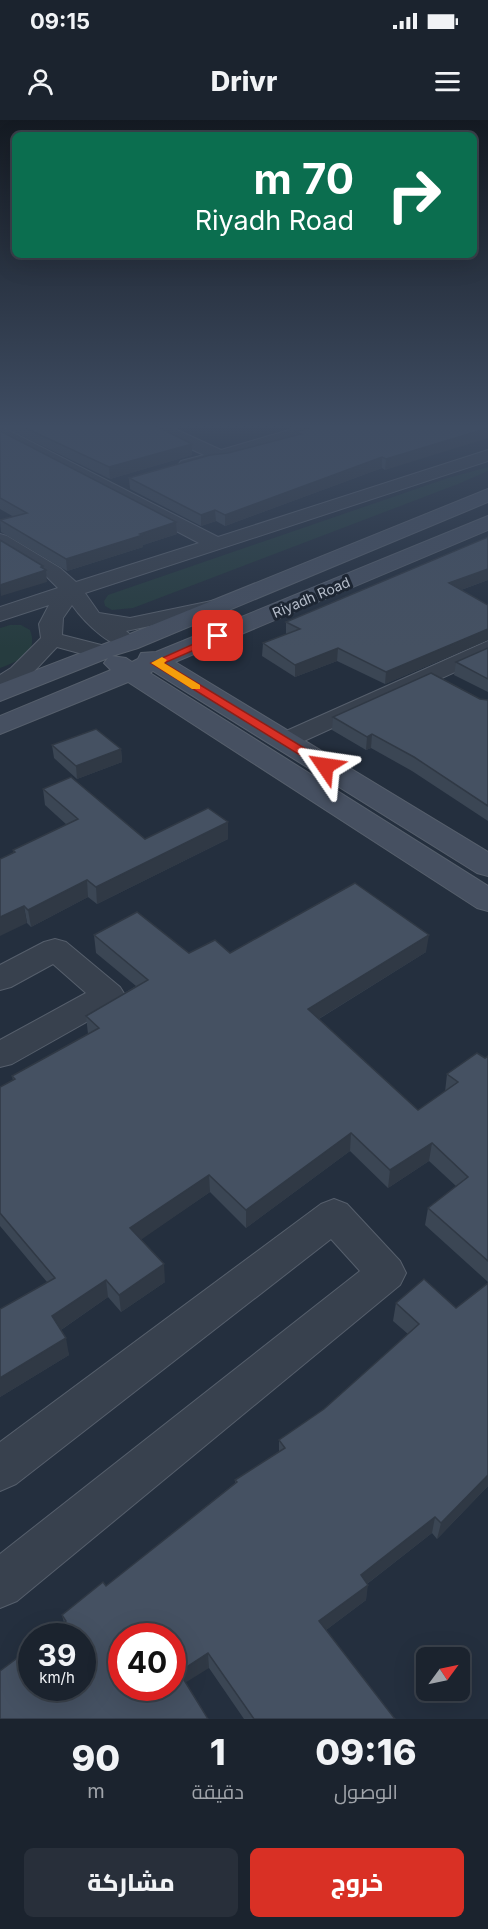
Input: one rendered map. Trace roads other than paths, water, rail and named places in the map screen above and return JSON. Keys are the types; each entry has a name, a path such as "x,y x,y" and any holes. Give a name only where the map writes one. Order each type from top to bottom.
{"street":[{"path":"131,499 217,544"},
{"path":"52,639 49,629 51,615 217,544 355,499"},
{"path":"0,693 100,652 129,643 479,499"},
{"name":"Riyadh Road","path":"0,726 488,522"},
{"path":"0,540 53,572 78,603 129,643 143,668 488,901"},
{"path":"0,614 78,603 130,625 221,605"},
{"path":"52,639 100,652 143,668 285,741 488,867"},
{"path":"0,686 19,673 52,639"},
{"path":"285,741 488,648"},
{"path":"432,675 460,690"},
{"path":"0,979 55,949 109,995 0,1055"},
{"path":"0,1469 334,1215 386,1273 0,1584"}]}
